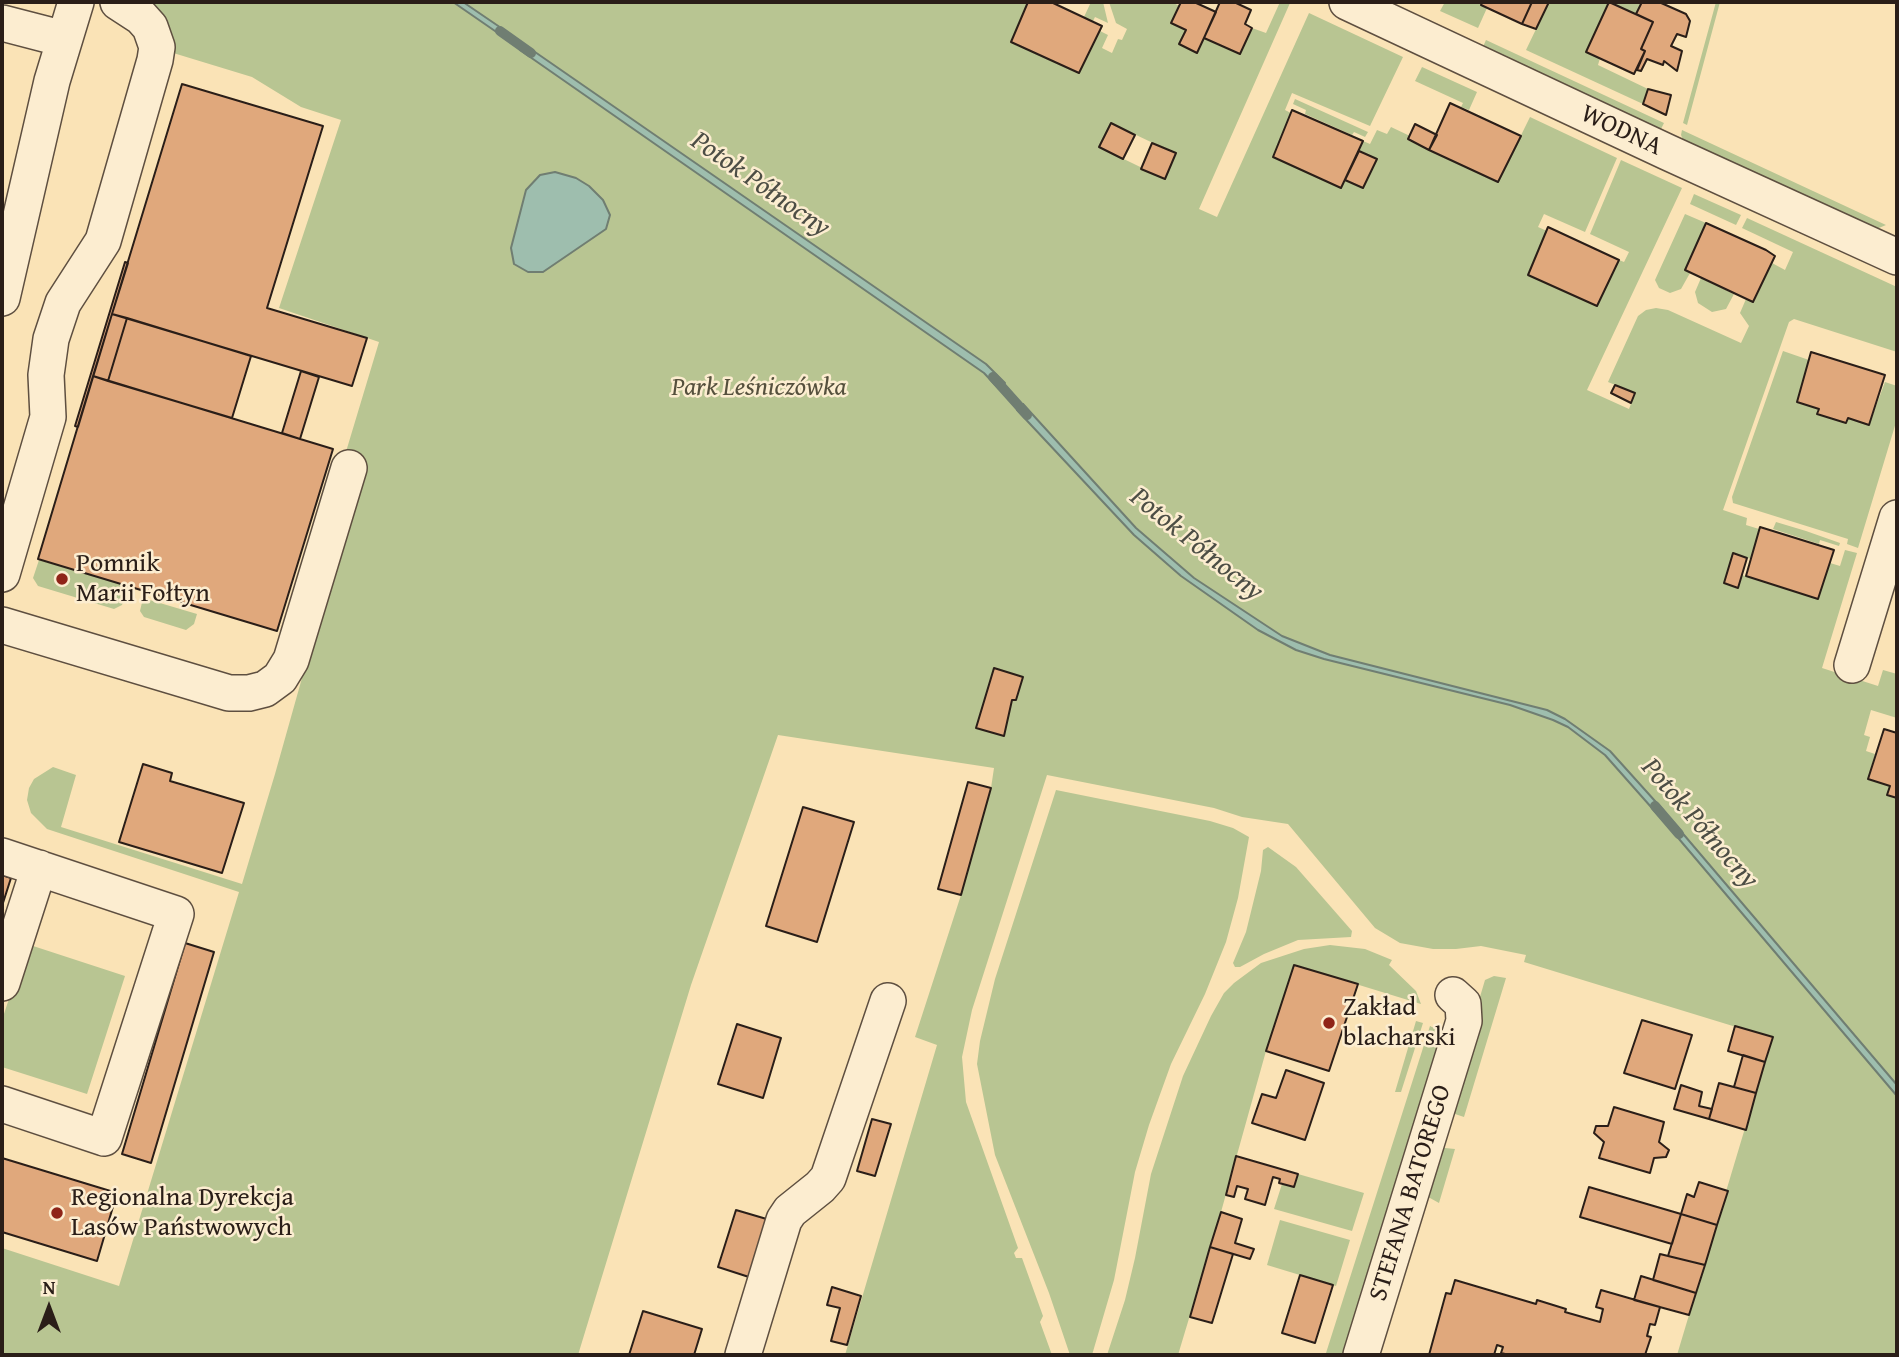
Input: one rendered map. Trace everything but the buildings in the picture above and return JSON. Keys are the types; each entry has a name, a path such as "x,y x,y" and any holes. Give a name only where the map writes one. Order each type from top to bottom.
{"street":[{"path":"2,298 52,81 76,2"},
{"path":"2,574 48,417 46,375 51,339 63,303 103,242 155,60 157,47 150,27 141,17 118,2"},
{"name":"WODNA","path":"1347,2 1897,257"},
{"path":"2,23 64,39"},
{"path":"2,193 52,81"},
{"path":"2,625 229,693 265,690 280,678 291,660 349,468"},
{"path":"1852,665 1897,518"},
{"path":"2,856 176,914 104,1138 2,1104"},
{"path":"2,983 39,868"},
{"name":"STEFANA BATOREGO","path":"1361,1355 1464,1021 1463,1004 1453,995"},
{"path":"743,1355 784,1220 790,1211 820,1188 828,1178 888,1000"}],"green space":[{"name":"Park Leśniczówka","path":"136,2 1028,2 1022,19 1090,50 1100,31 1108,35 1102,48 1112,53 1118,39 1122,40 1127,29 1116,23 1109,2 1171,2 1180,6 1186,30 1179,44 1197,53 1204,38 1240,54 1252,28 1266,33 1280,2 1286,2 1290,3 1199,209 1217,217 1309,13 1403,57 1370,126 1292,93 1285,110 1291,113 1283,132 1341,188 1345,180 1363,188 1377,159 1359,151 1363,141 1370,144 1377,130 1387,134 1391,127 1410,136 1408,140 1498,182 1530,117 1617,158 1585,232 1544,214 1538,227 1547,231 1529,275 1597,306 1619,260 1624,262 1629,252 1590,234 1621,160 1682,188 1587,390 1629,409 1635,393 1608,382 1638,316 1646,310 1668,310 1741,343 1749,326 1740,313 1746,299 1754,302 1772,263 1785,270 1793,252 1742,228 1747,218 1897,287 1897,352 1794,319 1789,322 1723,510 1747,518 1746,525 1759,529 1751,559 1733,554 1724,583 1738,588 1742,575 1817,599 1830,563 1840,566 1845,550 1857,553 1822,668 1878,686 1883,670 1897,674 1897,718 1871,710 1864,735 1870,737 1866,751 1875,754 1868,779 1890,786 1887,795 1897,798 1897,1355 1677,1355 1772,1038 1524,962 1526,955 1481,946 1433,949 1400,943 1375,928 1288,824 1242,817 1214,808 1047,775 972,1010 962,1057 966,1102 1018,1248 1014,1253 1016,1258 1022,1258 1043,1316 1040,1322 1052,1355 845,1355 937,1045 915,1037 961,895 991,788 994,768 778,735 691,985 578,1355 2,1355 2,1248 119,1286 239,892 47,829 31,813 27,800 29,788 34,779 53,767 76,775 61,827 242,884 363,461 345,455 379,342 279,308 341,120 301,107 252,77 170,52","holes":["1111,123 1176,154 1165,179 1099,147"]},
{"path":"1091,2 1103,2 1108,23 1095,17 1093,21 1084,17"},
{"path":"1445,2 1482,2 1481,5 1487,8 1478,28 1440,11"},
{"path":"1549,2 1609,2 1586,52 1600,58 1598,65 1648,89 1643,104 1526,50"},
{"path":"1609,2 1642,2 1636,14"},
{"path":"1716,2 1720,2 1687,125 1683,123"},
{"path":"1486,40 1664,123 1660,131 1482,49"},
{"path":"1422,67 1477,92 1469,110 1461,107 1463,103 1415,81"},
{"path":"1295,99 1368,132 1365,137 1354,132 1352,135 1305,114 1306,110 1293,104"},
{"path":"1682,130 1886,225 1874,230 1684,142"},
{"path":"1694,194 1741,215 1736,225 1690,204"},
{"path":"1685,214 1706,223 1685,269 1690,273 1681,289 1670,293 1659,288 1655,280"},
{"path":"1701,278 1734,294 1726,309 1712,312 1698,303 1695,292"},
{"path":"1783,351 1809,360 1797,402 1819,409 1818,414 1845,423 1848,418 1869,425 1885,382 1897,386 1897,419 1858,548 1847,544 1848,539 1733,503 1732,497"},
{"path":"1776,522 1840,543 1839,546 1820,540 1819,544 1773,529"},
{"path":"39,560 128,586 122,605 114,609 38,586 33,578"},
{"path":"143,598 197,614 194,624 186,630 144,617 140,611"},
{"path":"1056,790 1210,821 1233,828 1249,837 1238,898 1226,942 1205,994 1171,1064 1149,1125 1135,1172 1114,1280 1092,1355 1070,1355 1049,1293 995,1155 977,1064 995,979"},
{"path":"1268,847 1296,867 1352,931 1351,937 1298,940 1235,967 1233,963 1246,932 1261,871 1263,850"},
{"path":"27,944 125,976 87,1094 2,1067 2,1020"},
{"path":"1330,945 1365,949 1392,960 1389,965 1416,991 1421,1004 1294,965 1266,1051 1178,1355 1107,1355 1125,1300 1151,1174 1183,1076 1211,1016 1224,993 1261,963 1304,949"},
{"path":"1494,976 1506,978 1464,1117 1446,1111 1485,980"},
{"path":"1416,1021 1423,1023 1401,1092 1395,1092"},
{"path":"1430,1026 1436,1029 1441,1038 1346,1355 1326,1353"},
{"path":"1435,1147 1455,1149 1439,1203 1421,1193"},
{"path":"1298,1174 1364,1193 1352,1231 1274,1209 1282,1184 1294,1187"},
{"path":"1280,1220 1350,1240 1336,1286 1267,1265"}],"shaded area":[{"path":"453,2 463,2 510,34 508,40"},
{"path":"522,43 986,364 1005,383 999,389 984,373 520,50"},
{"path":"555,172 576,178 589,186 603,200 610,215 606,229 543,272 528,272 514,264 511,248 526,190 540,175"},
{"path":"1023,404 1136,528 1194,578 1282,636 1330,655 1547,710 1565,719 1610,751 1664,811 1659,816 1605,755 1568,727 1553,720 1510,705 1324,659 1296,650 1258,630 1181,576 1134,535 1017,410"},
{"path":"1673,822 1897,1085 1897,1096 1668,826"}],"waterway":[{"name":"Potok Północny","path":"500,31 531,53"},
{"name":"Potok Północny","path":"993,377 1027,415"},
{"name":"Potok Północny","path":"1655,806 1679,834"}],"place":[{"name":"Pomnik Marii Fołtyn","path":"62,579"},
{"name":"Zakład blacharski","path":"1329,1023"},
{"name":"Regionalna Dyrekcja Lasów Państwowych","path":"57,1213"}]}
